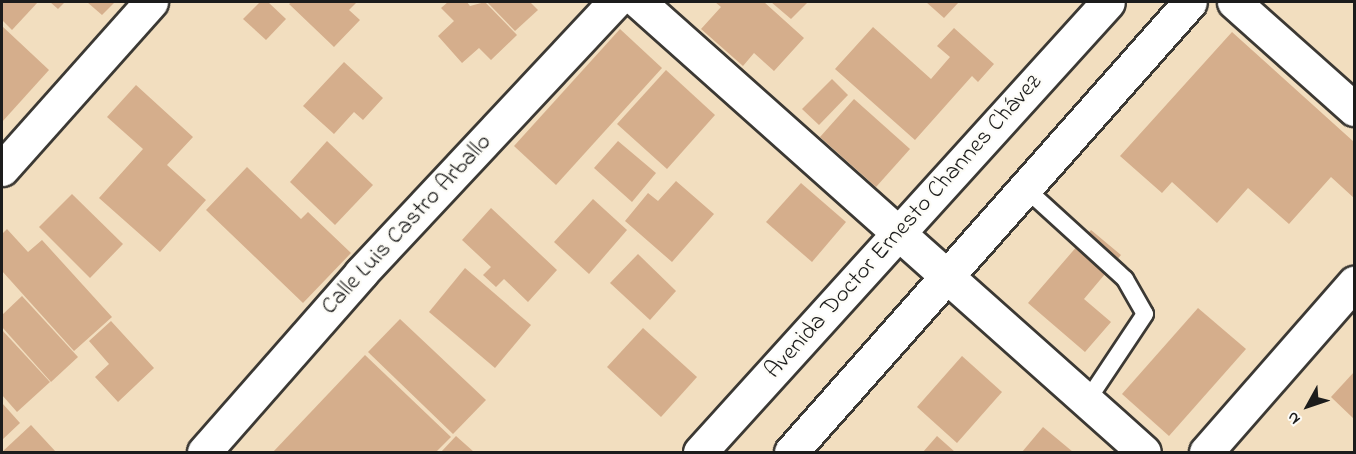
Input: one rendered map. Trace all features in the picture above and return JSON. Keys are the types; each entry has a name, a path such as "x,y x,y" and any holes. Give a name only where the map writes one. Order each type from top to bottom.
{"street":[{"path":"2,169 151,2"},
{"name":"Calle Luis Castro Arballo","path":"204,453 361,273 615,2"},
{"path":"639,2 1144,453"},
{"name":"Avenida Doctor Ernesto Channes Chávez","path":"700,453 1108,2"},
{"path":"791,453 1190,2"},
{"path":"1234,2 1354,109"},
{"path":"1206,453 1354,283"}],"lane":[{"path":"1025,188 1125,279 1145,314 1087,401"}],"building":[{"path":"2,2 38,2 12,30 2,20"},
{"path":"50,2 65,2 58,9"},
{"path":"87,2 115,2 102,15"},
{"path":"260,2 268,2 286,19 266,40 243,19"},
{"path":"292,2 357,2 349,10 360,20 334,47 289,4"},
{"path":"448,2 467,2 470,6 485,2 517,35 491,60 479,48 462,63 438,36 454,21 441,8"},
{"path":"487,2 530,2 538,10 515,31"},
{"path":"715,2 764,2 804,38 774,71 754,53 743,66 701,29 721,7"},
{"path":"771,2 808,2 791,19"},
{"path":"926,2 959,2 944,18"},
{"path":"2,26 49,70 2,122"},
{"path":"873,27 931,79 950,57 937,46 954,28 994,64 978,82 972,76 915,140 835,69"},
{"path":"620,29 662,68 556,185 514,146"},
{"path":"1232,32 1354,142 1354,198 1331,177 1289,224 1248,188 1217,223 1172,182 1162,193 1120,156"},
{"path":"344,62 383,98 363,120 354,112 334,134 303,106"},
{"path":"666,70 715,115 667,169 617,124"},
{"path":"832,79 848,95 819,125 802,109"},
{"path":"136,85 193,137 167,165 206,200 160,252 99,198 143,149 107,117"},
{"path":"854,99 910,149 876,187 820,137"},
{"path":"327,141 373,185 335,225 290,182"},
{"path":"618,141 656,173 632,202 594,168"},
{"path":"247,167 301,219 308,212 351,253 303,303 206,210"},
{"path":"676,181 714,214 672,262 625,221 648,193 658,201"},
{"path":"801,183 846,222 812,262 766,222"},
{"path":"72,194 123,244 90,278 39,227"},
{"path":"593,199 627,230 589,274 554,242"},
{"path":"491,208 557,270 528,302 504,279 496,287 483,275 491,267 462,240"},
{"path":"7,229 28,252 42,240 112,317 74,351 2,271 2,234"},
{"path":"1091,230 1121,255 1084,299 1111,322 1085,352 1028,303"},
{"path":"638,254 676,291 650,320 610,283"},
{"path":"465,268 531,325 495,368 429,312"},
{"path":"22,296 78,357 51,382 2,327 2,315"},
{"path":"1198,308 1246,349 1169,436 1122,394"},
{"path":"400,319 486,400 453,434 368,352"},
{"path":"111,321 154,368 118,402 95,377 109,364 89,341"},
{"path":"643,328 697,377 661,417 607,367"},
{"path":"2,330 50,382 17,412 2,395"},
{"path":"365,355 451,437 436,452 273,452"},
{"path":"962,356 1002,392 957,443 917,407"},
{"path":"1354,372 1354,419 1331,397"},
{"path":"2,403 20,423 2,440"},
{"path":"31,425 56,452 2,452"},
{"path":"1043,427 1073,452 1022,452"},
{"path":"456,436 474,452 441,452"},
{"path":"937,436 955,452 923,452"}]}
